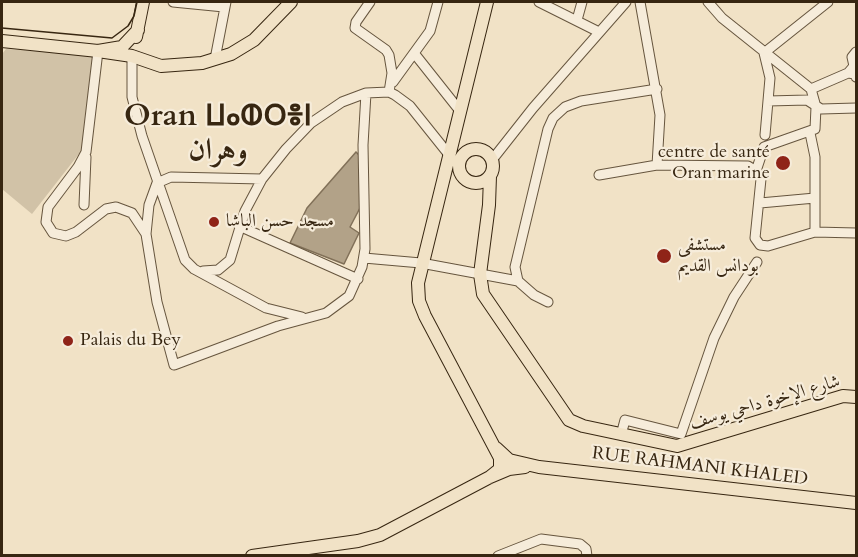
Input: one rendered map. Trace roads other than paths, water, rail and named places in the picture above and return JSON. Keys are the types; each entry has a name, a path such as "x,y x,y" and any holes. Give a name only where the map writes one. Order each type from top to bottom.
{"main road":[{"path":"132,56 143,2"},
{"path":"8,41 132,56 161,66 215,59 231,54 254,39 291,2"},
{"path":"487,2 460,111 454,161 421,263 419,301 495,448 501,464 490,477"},
{"path":"98,51 122,47 138,30"},
{"path":"457,126 471,150"},
{"path":"454,161 471,150 486,152 492,160 490,176 476,183"},
{"path":"454,161 462,176 476,183 489,205"},
{"name":"شارع الإخوة داحي يوسف","path":"490,176 489,205 480,274 483,294 569,420 621,435 668,445 685,445 830,400 856,397"},
{"path":"495,448 509,459 539,467"},
{"path":"252,555 340,544 380,535 490,477 518,467 539,467"},
{"name":"RUE RAHMANI KHALED","path":"539,467 856,503"},
{"path":"325,555 340,544"}],"street":[{"path":"173,2 225,4 215,59"},
{"path":"370,2 356,22 355,28 386,50 389,55 392,73 389,92"},
{"path":"389,92 395,77 430,31 438,2"},
{"path":"539,2 551,4 599,32"},
{"path":"577,20 582,2"},
{"path":"492,160 533,108 626,2"},
{"path":"640,2 660,114 657,165"},
{"path":"709,2 722,18 811,89 816,107 813,130 815,232"},
{"path":"764,53 828,2"},
{"path":"84,205 86,152 98,51"},
{"path":"811,89 852,75 854,66 852,57 856,52"},
{"path":"414,53 460,111"},
{"path":"764,53 770,78 765,135"},
{"path":"132,56 132,97 157,183 182,254 189,265 266,308 304,318"},
{"path":"518,281 515,267 522,234 548,129 553,118 565,107 581,101 657,89"},
{"path":"203,272 211,272 225,266 233,251 239,226 262,179 311,123 328,110 366,93 389,92 410,106 454,161"},
{"path":"262,179 171,177 157,183 149,205 146,234 157,302 174,364 304,318 326,313 342,303 358,279 364,258 363,145 366,93"},
{"path":"768,101 807,100 821,109 856,108"},
{"path":"756,171 764,147 813,130"},
{"path":"86,152 78,167 48,207 46,222 48,228 53,233 66,236 76,232 100,212 116,207 132,213 146,234"},
{"path":"598,175 657,165 744,165 756,171 761,179 755,238 760,245 765,246 815,232 856,233"},
{"path":"759,203 815,198"},
{"path":"239,226 358,279"},
{"path":"364,258 421,263 518,281 534,295 548,302"},
{"path":"621,435 625,420 681,435 714,338 734,297 757,262"},
{"path":"498,555 533,540 541,539 580,544 586,549 587,555"}],"tram line":[{"path":"2,28 112,38 128,26 134,16 137,2"}],"place":[{"name":"centre de santé Oran marine","path":"783,163"},
{"name":"مسجد حسن الباشا","path":"214,222"},
{"name":"مستشفى بودانس القديم","path":"664,256"},
{"name":"Palais du Bey","path":"68,341"}],"district":[{"name":"Oran ⵡⴰⵀⵔⴻⵏ وهران","path":"218,135"}]}
